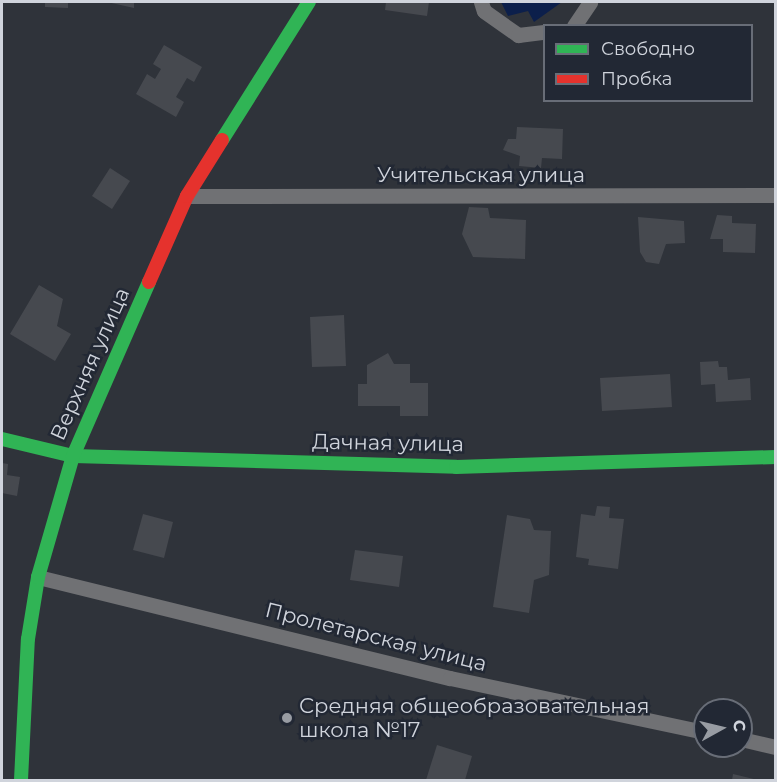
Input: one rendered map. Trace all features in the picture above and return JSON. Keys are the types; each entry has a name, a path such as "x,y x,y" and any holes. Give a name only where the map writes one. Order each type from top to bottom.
{"street":[{"name":"Верхняя улица","path":"21,780 28,639 38,576 73,456 187,196 309,2"},
{"path":"481,2 484,11 518,35 543,32"},
{"path":"575,24 590,2"},
{"name":"Учительская улица","path":"187,196 776,195"},
{"name":"Дачная улица","path":"2,440 73,456 456,467 776,457"},
{"name":"Пролетарская улица","path":"38,576 450,678 693,729"},
{"path":"753,742 776,747"}],"water":[{"path":"501,2 562,2 534,22 528,11 508,16"}],"building":[{"path":"45,2 68,2 68,8 45,7"},
{"path":"107,2 134,2 134,8"},
{"path":"386,2 429,2 427,16 385,10"},
{"path":"164,45 202,67 194,82 187,78 176,97 184,102 176,117 136,94 147,74 155,79 161,69 153,64"},
{"path":"517,127 563,129 562,159 542,158 541,168 519,166 520,156 503,150 508,139 516,139"},
{"path":"110,168 130,181 112,209 92,196"},
{"path":"469,207 488,208 490,218 526,220 525,259 473,257 462,234"},
{"path":"717,215 732,216 732,223 756,224 755,253 723,252 723,239 710,239"},
{"path":"638,217 684,221 685,243 666,244 659,264 646,262 640,252"},
{"path":"39,285 63,299 57,326 71,334 55,361 10,334"},
{"path":"344,315 346,366 312,367 310,317"},
{"path":"388,353 394,364 410,364 410,383 428,383 428,416 400,416 400,406 358,406 358,384 367,384 367,365"},
{"path":"718,361 719,367 727,367 728,380 750,378 751,400 716,402 715,384 701,385 700,362"},
{"path":"670,374 672,407 602,411 600,378"},
{"path":"2,463 8,464 7,475 20,477 17,496 2,493"},
{"path":"597,506 610,507 609,518 624,519 618,569 588,565 589,559 576,557 581,514 595,516"},
{"path":"143,514 173,522 164,558 133,550"},
{"path":"507,515 530,519 534,530 551,531 549,575 534,580 529,613 493,607"},
{"path":"355,550 403,556 399,587 350,580"},
{"path":"437,745 472,756 465,780 426,780"},
{"path":"733,774 758,780 732,780"}],"traffic: fast":[{"path":"222,140 309,2"},
{"path":"21,780 28,639 38,577 73,456 149,282"},
{"path":"2,439 73,456 456,467 776,457"}],"traffic: jam":[{"path":"149,282 187,196 222,140"}],"place":[{"name":"Средняя общеобразовательная школа №17","path":"287,718"}]}
